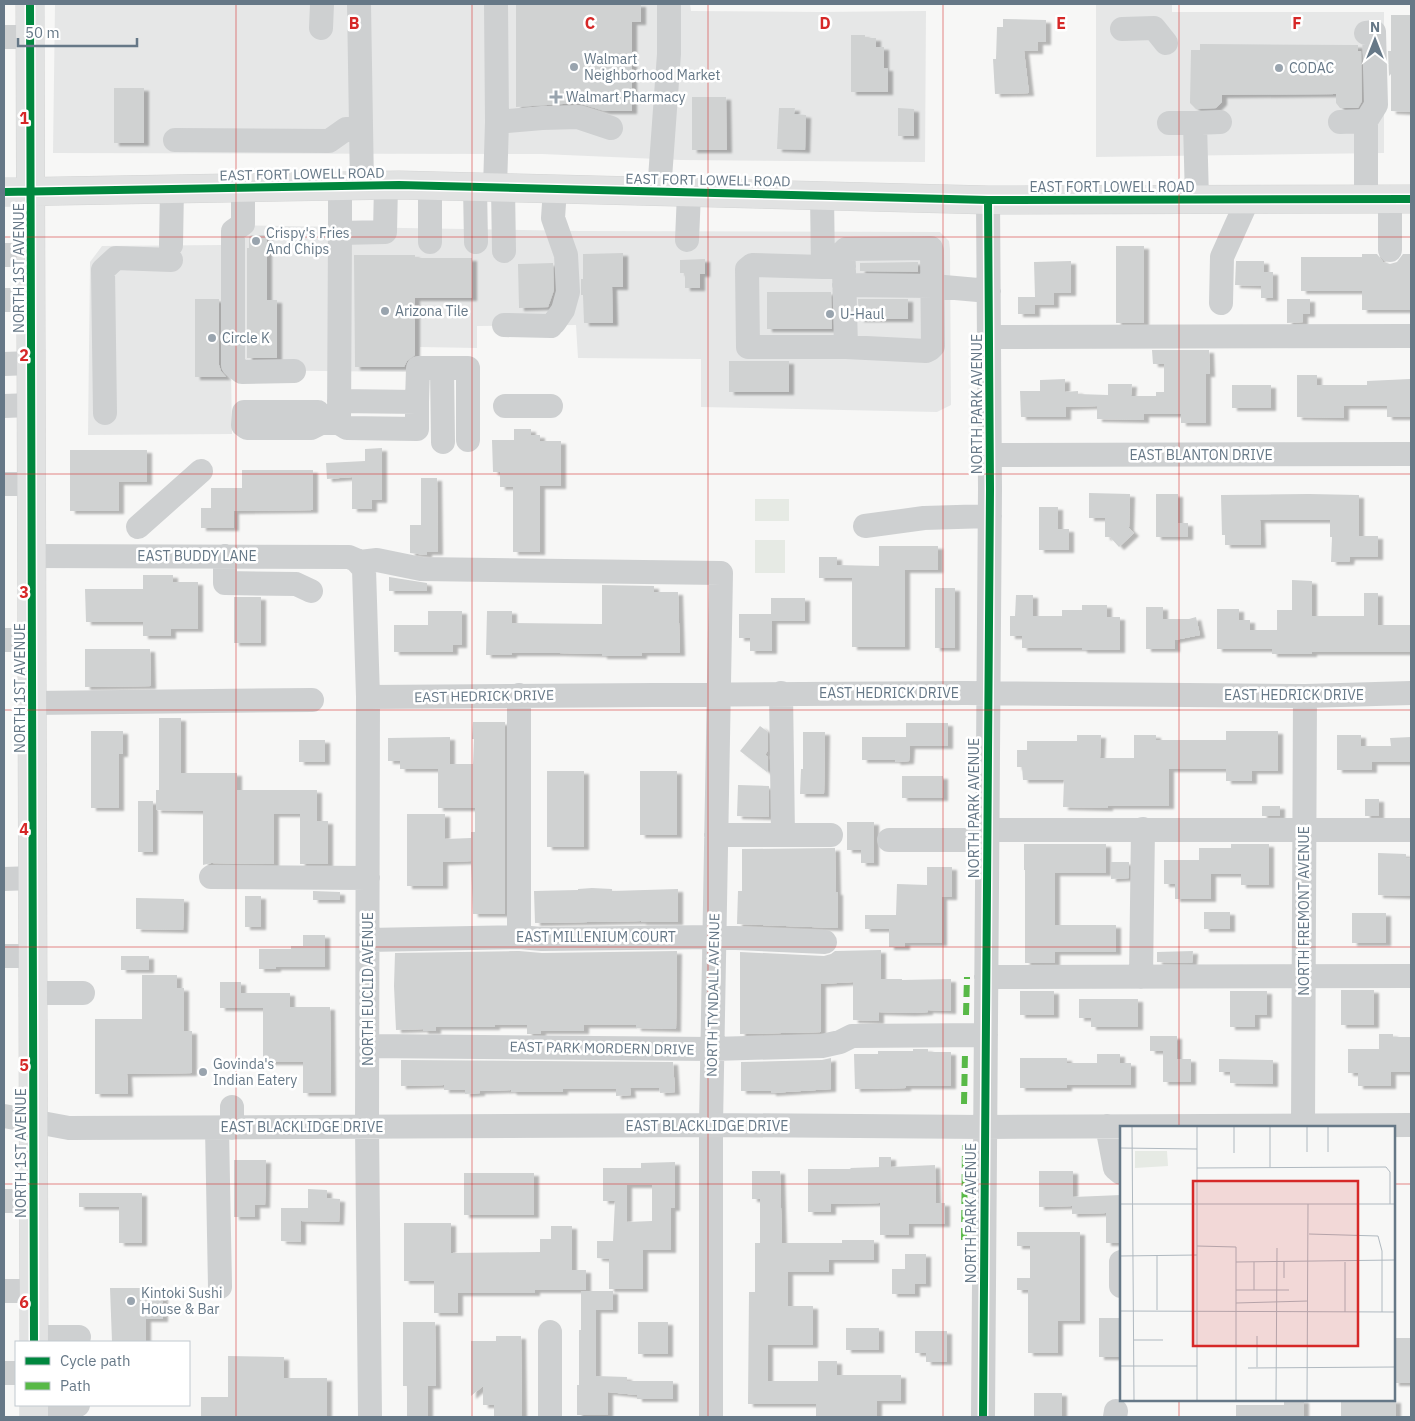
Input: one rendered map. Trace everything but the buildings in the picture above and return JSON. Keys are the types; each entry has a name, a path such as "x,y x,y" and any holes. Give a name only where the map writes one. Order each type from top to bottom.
{"main road":[{"name":"NORTH 1ST AVENUE","path":"30,4 34,1340"},
{"name":"EAST FORT LOWELL ROAD","path":"4,192 172,188 430,186 988,200 1389,199"}],"street":[{"path":"321,28 322,4"},
{"path":"340,233 385,232 362,186 359,4"},
{"path":"476,242 491,187 497,122 496,4"},
{"path":"659,192 669,54 669,4"},
{"path":"1122,29 1154,28 1166,43"},
{"path":"1366,32 1374,32 1376,105 1366,122 1389,199 1390,250"},
{"path":"4,37 30,37"},
{"path":"497,122 578,117 611,128"},
{"path":"1169,123 1220,122"},
{"path":"1340,122 1366,122"},
{"path":"1195,123 1197,199"},
{"path":"175,140 329,141 346,129 360,129"},
{"path":"362,186 340,233 333,415 417,402 418,368 468,368 468,440"},
{"path":"430,186 430,242"},
{"path":"243,187 242,224 233,231 233,365 242,372 294,371"},
{"path":"491,187 504,251"},
{"path":"106,413 103,270 116,258 171,253 172,188"},
{"path":"504,325 553,324 564,310 568,292 566,255 553,218 555,189"},
{"path":"687,240 689,192"},
{"path":"822,196 837,273 846,347"},
{"path":"1221,303 1222,257 1248,199"},
{"name":"NORTH PARK AVENUE","path":"983,1417 987,693 990,516 988,200"},
{"path":"837,273 843,252 846,249 931,248 933,286 932,346 930,349 926,351 846,347 748,347 747,269 752,266 837,273 933,286 989,291"},
{"path":"4,255 31,255"},
{"path":"4,300 31,300"},
{"path":"989,336 1411,336"},
{"path":"4,364 31,363"},
{"path":"442,368 443,442"},
{"path":"4,406 31,405"},
{"path":"505,406 551,406"},
{"name":"EAST BLANTON DRIVE","path":"990,455 1411,454"},
{"path":"139,556 136,526 201,470"},
{"path":"4,484 32,484"},
{"path":"865,526 924,518 990,516"},
{"name":"EAST BUDDY LANE","path":"33,556 349,557 360,562 377,560 421,569 721,573"},
{"path":"225,556 225,583 296,584 311,592"},
{"path":"502,559 549,559"},
{"name":"NORTH EUCLID AVENUE","path":"360,562 364,569 365,580 368,697 367,1127 370,1417"},
{"name":"NORTH TYNDALL AVENUE","path":"711,1417 711,1125 721,573"},
{"path":"4,640 33,640"},
{"path":"781,693 783,835"},
{"name":"EAST HEDRICK DRIVE","path":"368,697 781,693 1305,696 1411,693"},
{"path":"519,695 519,937"},
{"name":"NORTH FREMONT AVENUE","path":"1303,1125 1305,696"},
{"path":"32,704 312,700"},
{"path":"1141,977 1143,829"},
{"path":"889,840 1143,829 1411,830"},
{"path":"716,835 831,835"},
{"path":"211,877 368,878"},
{"path":"4,879 33,878"},
{"name":"EAST MILLENIUM COURT","path":"368,940 519,937 542,939 714,937 825,942"},
{"path":"4,956 33,956"},
{"path":"986,977 1411,976"},
{"path":"33,992 83,993"},
{"name":"EAST PARK MORDERN DRIVE","path":"368,1046 712,1049 822,1046 840,1042 852,1036 986,1035"},
{"name":"EAST BLACKLIDGE DRIVE","path":"4,1116 69,1128 227,1121 367,1127 1411,1125"},
{"path":"220,1287 227,1121"},
{"path":"1107,1126 1115,1168 1120,1172"},
{"path":"4,1200 34,1201"},
{"path":"4,1292 34,1291"},
{"path":"550,1332 550,1417"},
{"path":"34,1340 79,1337"},
{"path":"51,1417 76,1406"}],"shaded area":[{"path":"55,4 690,4 691,11 926,11 925,162 681,160 542,154 53,153"},
{"path":"1096,4 1172,4 1172,12 1384,12 1384,153 1096,157"},
{"path":"224,225 580,231 940,232 949,241 950,249 951,405 937,412 701,407 701,359 578,358 576,325 477,326 477,348 420,347 419,366 413,372 231,370 232,434 88,435 90,262 102,246 222,245"},
{"path":"755,499 789,499 789,521 755,521"},
{"path":"755,540 785,540 785,573 755,573"}],"marked path":[{"path":"966,1015 967,977"},
{"path":"964,1104 965,1053"},
{"path":"964,1240 965,1145"}],"cycle path":[{"path":"30,4 34,1341"},
{"path":"4,192 399,185 988,200 1411,199"},
{"path":"983,1417 990,489 988,200"}],"place":[{"name":"Walmart Neighborhood Market","path":"574,67"},
{"name":"CODAC","path":"1279,68"},
{"name":"Walmart Pharmacy","path":"556,97"},
{"name":"Crispy's Fries And Chips","path":"256,241"},
{"name":"Arizona Tile","path":"385,311"},
{"name":"U-Haul","path":"830,314"},
{"name":"Circle K","path":"212,338"},
{"name":"Govinda's Indian Eatery","path":"203,1072"},
{"name":"Kintoki Sushi House & Bar","path":"131,1301"}]}
